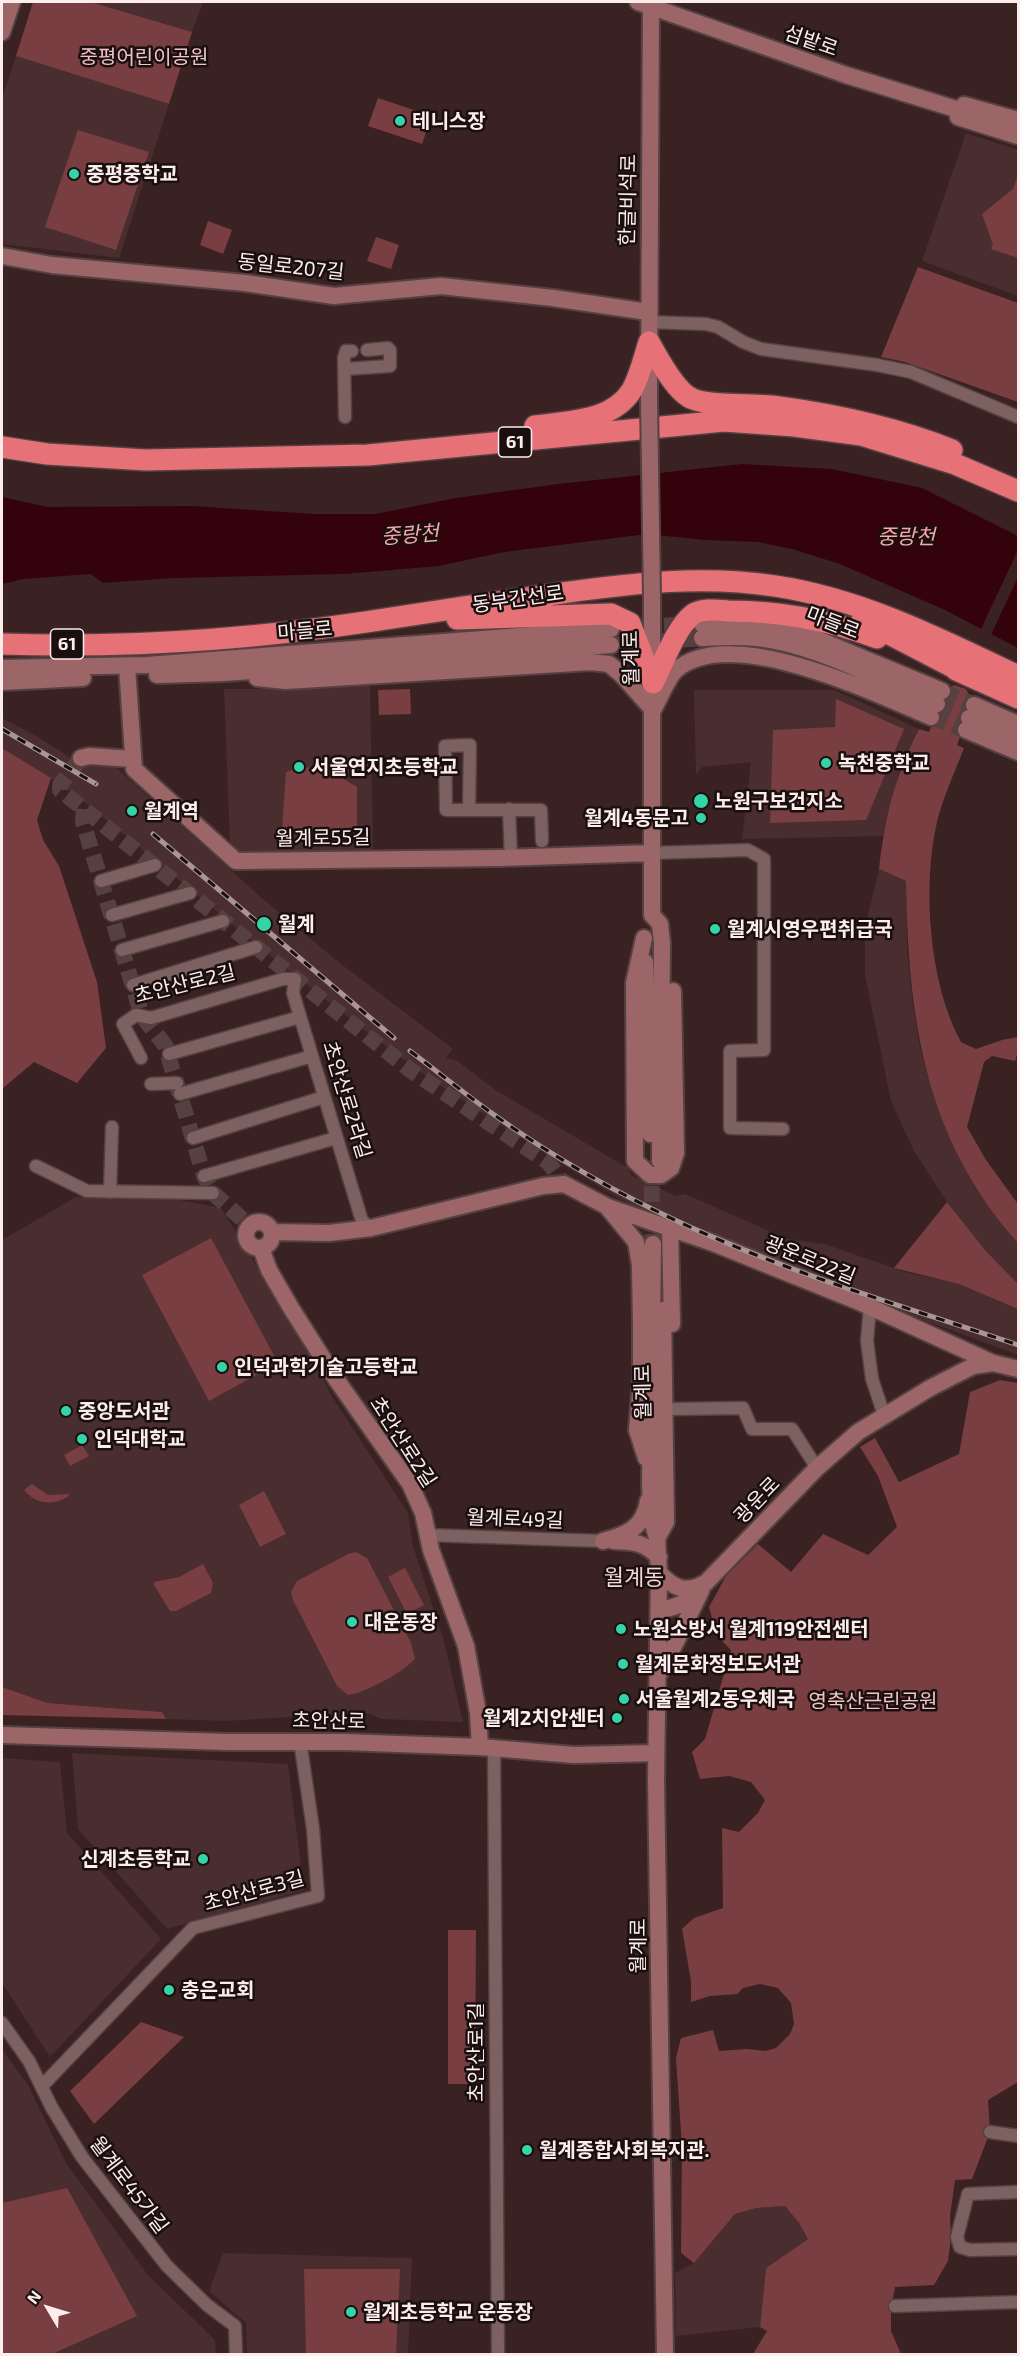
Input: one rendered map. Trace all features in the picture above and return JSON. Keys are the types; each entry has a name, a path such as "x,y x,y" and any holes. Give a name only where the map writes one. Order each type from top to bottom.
{"highway":[{"path":"368,455 407,445 584,419 609,413 622,403 633,389 648,326"},
{"path":"648,326 675,382 692,399 705,402 780,407 868,423 918,437 977,460 1001,472 1018,485"},
{"name":"61","path":"2,447 58,455 146,460 368,455 724,421 794,426 861,435 955,464 1018,491"},
{"name":"동부간선로","path":"2,644 221,640 363,623 596,588 671,580 730,581 773,585 841,600 892,617 1018,676"},
{"path":"482,604 508,606 669,589 727,590 786,597 858,618 968,675"},
{"path":"653,683 677,635 689,619 696,612 713,610 776,614 827,622 874,636 1018,698"},
{"path":"363,623 610,614 630,623 653,683"}],"main road":[{"path":"2,32 12,2"},
{"name":"섬밭로","path":"646,3 846,75 972,114"},
{"name":"한글비석로","path":"646,3 649,399"},
{"path":"846,75 858,72 954,103 1018,120"},
{"path":"846,75 858,86 1018,136"},
{"name":"동일로207길","path":"2,256 52,265 245,283 334,296 441,286 552,298 648,326"},
{"name":"월계로","path":"649,399 653,683 652,915 646,924 644,938 655,1161 662,943 660,924 652,915"},
{"name":"마들로","path":"653,711 675,671 702,656 752,654 937,704 800,632 759,623 702,631"},
{"name":"마들로","path":"2,668 128,671 224,673 611,637 128,671 2,682"},
{"path":"224,673 286,681 591,662 609,664 621,674 653,711"},
{"name":"월계로55길","path":"128,671 134,769 236,861 511,858 652,853"},
{"path":"970,718 1018,724"},
{"path":"970,718 1018,739"},
{"path":"970,718 1018,752"},
{"path":"81,758 89,756 134,759"},
{"path":"644,938 634,983 635,1161 650,1174 662,1175 670,1168 676,1153 673,976 662,943"},
{"path":"272,1232 329,1233 371,1228 543,1186 564,1184 608,1207 658,1240"},
{"name":"광운로22길","path":"608,1207 658,1240 870,1306 993,1363"},
{"path":"255,1222 268,1225 272,1232 270,1242 261,1248 254,1247 248,1241 248,1228 255,1222"},
{"path":"603,1540 627,1534 634,1529 647,1506 672,1428 658,1240"},
{"path":"655,1476 637,1430 641,1380 640,1265 658,1240"},
{"name":"월계로","path":"658,1240 655,1476 666,1522 657,1538 660,1611 656,1753 665,2355"},
{"name":"초안산로2길","path":"261,1248 269,1270 291,1308 336,1379 410,1484 423,1513 426,1535 466,1646 487,1748"},
{"name":"광운로","path":"660,1611 685,1601 817,1468 858,1432 884,1415 973,1366 993,1363 1018,1369"},
{"path":"603,1540 639,1543 648,1547 675,1587 690,1590 706,1582"},
{"path":"658,1680 670,1650 706,1582"},
{"name":"초안산로","path":"2,1735 226,1742 300,1741 487,1748 574,1755 656,1753"}],"street":[{"path":"648,326 706,324 718,327 743,342 761,349 912,372 1018,417"},
{"path":"345,369 390,366 391,356 388,348 367,350"},
{"path":"345,417 345,352 352,351"},
{"path":"469,810 470,745 445,746 446,810 469,810 509,809 540,810 542,841"},
{"path":"509,809 511,858"},
{"path":"652,853 748,850 764,859 764,1050 730,1051 730,1128 783,1129"},
{"path":"101,881 155,865"},
{"path":"112,915 190,893"},
{"path":"122,950 223,921"},
{"name":"초안산로2길","path":"133,985 256,947"},
{"name":"초안산로2길","path":"141,1058 123,1023 136,1015 151,1018 283,979 295,979"},
{"name":"초안산로2라길","path":"295,979 293,993 336,1138 362,1221 371,1228"},
{"path":"169,1054 300,1017"},
{"path":"151,1084 179,1089 312,1056"},
{"path":"193,1138 324,1096"},
{"path":"110,1192 112,1127"},
{"path":"204,1176 336,1138"},
{"path":"36,1166 87,1191 213,1193"},
{"path":"870,1306 867,1341 872,1379 884,1415"},
{"name":"월계로","path":"672,1409 743,1408 752,1429 792,1430 817,1468"},
{"name":"월계로49길","path":"426,1535 603,1540"},
{"name":"초안산로3길","path":"42,2086 193,1928 318,1896 313,1829 300,1741"},
{"name":"초안산로1길","path":"487,1748 498,2355"},
{"name":"월계로45가길","path":"2,2023 30,2061 82,2157 167,2266 207,2305 235,2326 236,2355"},
{"path":"990,2132 1018,2136"},
{"path":"1018,2192 968,2194 957,2237 960,2247 970,2250 1018,2249"},
{"path":"895,2306 1018,2302"}],"shaded area":[{"path":"91,2 203,2 192,32"},
{"name":"중평중학교","path":"16,56 169,104 119,258 2,244 2,98"},
{"path":"966,133 1018,150 1018,296 922,261"},
{"name":"서울연지초등학교","path":"370,684 373,851 237,853 230,844 224,689 284,689"},
{"name":"녹천중학교","path":"694,690 834,690 919,729 901,765 883,836 742,839 751,762 702,767 696,775"},
{"path":"2,718 38,737 82,765 114,766 262,898 336,960 453,1049 446,1058 456,1060 497,1091 628,1168 631,1175 676,1196 685,1194 787,1239 825,1244 905,1272 959,1284 1018,1309 1018,1355 738,1251 626,1202 550,1157 433,1081 373,1037 278,962 76,795 2,748"},
{"path":"879,869 906,881 907,949 913,1005 927,1074 951,1140 965,1169 978,1191 1018,1243 1018,1284 985,1250 947,1202 914,1151 891,1101 865,975 865,928"},
{"name":"인덕대학교","path":"76,1197 169,1198 221,1208 299,1335 333,1398 408,1513 413,1546 444,1641 463,1722 382,1719 364,1712 227,1721 166,1719 162,1712 48,1703 2,1687 2,1240"},
{"name":"신계초등학교","path":"72,1753 288,1764 304,1890 167,1929 78,1829"},
{"path":"2,1758 60,1762 67,1833 161,1939 50,2057 2,1983"},
{"path":"2,2049 28,2085 66,2163 148,2275 215,2340 216,2354 2,2354"},
{"path":"785,2206 808,2239 766,2268 760,2327 676,2336 675,2273 694,2263 735,2214 756,2208"},
{"path":"223,2253 412,2258 408,2354 247,2354 246,2323 209,2291"}],"green space":[{"name":"중평어린이공원","path":"33,2 91,2 192,32 169,104 16,56"},
{"name":"테니스장","path":"378,98 432,116 422,144 368,126"},
{"path":"78,130 149,152 116,250 45,227"},
{"path":"1018,175 1018,258 991,249 993,245 982,214 1013,189"},
{"path":"208,221 232,230 223,254 200,245"},
{"path":"376,237 399,245 391,269 367,261"},
{"path":"918,267 1018,303 1018,402 905,362 881,357"},
{"path":"954,685 966,689 973,703 957,745 964,748 942,803 932,847 931,934 942,992 950,1019 961,1042 976,1049 1018,1037 1015,1061 992,1056 984,1062 967,1127 986,1160 1018,1204 1018,1243 986,1203 961,1161 942,1118 927,1074 918,1028 911,980 906,881 879,869 884,831 903,763 919,729 929,732 946,690"},
{"path":"410,689 411,714 379,715 378,690"},
{"path":"836,699 904,729 866,820 770,823 773,730 835,727"},
{"path":"2,748 51,778 37,820 43,840 59,866 97,982 106,1048 77,1083 34,1062 2,1089"},
{"path":"303,767 327,769 357,787 357,830 282,830 286,772"},
{"path":"947,1202 985,1250 1018,1284 1018,1309 959,1284 894,1268"},
{"path":"211,1238 278,1363 209,1401 142,1275"},
{"name":"영축산근린공원","path":"1000,1380 1018,1383 1018,2082 988,2100 990,2132 972,2179 955,2180 950,2216 951,2238 948,2261 934,2285 895,2287 891,2310 891,2331 901,2354 753,2354 767,2331 760,2327 766,2268 808,2239 799,2223 785,2206 756,2208 735,2214 694,2263 681,2253 682,2147 676,2058 681,2038 713,2030 719,2051 747,2049 766,2051 776,2048 790,2034 794,2024 791,2003 778,1988 760,1984 743,1988 737,1994 710,1996 691,2002 691,1981 682,1929 694,1918 723,1908 722,1828 739,1832 758,1813 765,1800 751,1782 729,1776 700,1779 692,1752 705,1739 731,1650 717,1636 709,1607 726,1576 758,1544 791,1572 823,1534 868,1555 897,1527 878,1476 860,1447 875,1438 899,1482 959,1454 970,1392"},
{"path":"82,1445 89,1456 70,1466 64,1455"},
{"path":"32,1484 48,1495 68,1494 69,1496 57,1501 40,1501 24,1490"},
{"path":"264,1491 286,1534 260,1547 239,1505"},
{"name":"대운동장","path":"356,1552 367,1558 411,1643 415,1658 404,1669 385,1681 348,1695 337,1686 291,1592 297,1581"},
{"path":"203,1564 213,1583 211,1593 176,1611 170,1611 154,1582 179,1577"},
{"path":"405,1568 424,1605 407,1614 388,1577"},
{"path":"2,1687 48,1703 162,1712 166,1719 2,1715"},
{"path":"448,1930 476,1930 475,2084 448,2084"},
{"path":"141,2022 184,2037 94,2124 70,2091"},
{"path":"67,2188 137,2316 52,2354 2,2354 2,2203"},
{"name":"월계초등학교 운동장","path":"304,2269 400,2269 396,2354 306,2354"}],"water":[{"name":"중랑천","path":"742,464 832,469 922,488 1018,536 1018,648 945,610 840,564 792,549 758,542 705,540 647,534 504,552 439,566 344,574 173,578 103,583 91,574 23,579 2,584 2,497 47,507 191,506 314,514 375,514 456,498 558,484"}],"pier":[{"path":"1018,550 1018,577 990,637 980,631"}],"tunnel":[{"path":"640,627 692,624"},
{"path":"611,645 702,638"},
{"path":"942,691 974,705"},
{"path":"937,704 969,718"},
{"path":"931,717 966,730"},
{"path":"81,758 60,785 60,790 410,1070 549,1163 564,1184"},
{"path":"84,809 83,822 142,1016 165,1045 204,1176 213,1193 250,1226"},
{"path":"651,1162 653,1244"}],"railway":[{"path":"2,729 96,784"},
{"path":"153,834 394,1038"},
{"path":"410,1051 540,1146 614,1189 665,1215 811,1276 1018,1345"}],"place":[{"name":"테니스장","path":"400,121"},
{"name":"중평중학교","path":"74,174"},
{"name":"녹천중학교","path":"826,763"},
{"name":"서울연지초등학교","path":"299,767"},
{"name":"노원구보건지소","path":"701,801"},
{"name":"월계역","path":"132,811"},
{"name":"월계4동문고","path":"701,818"},
{"name":"월계","path":"264,924"},
{"name":"월계시영우편취급국","path":"715,929"},
{"name":"인덕과학기술고등학교","path":"222,1367"},
{"name":"중앙도서관","path":"66,1411"},
{"name":"인덕대학교","path":"82,1439"},
{"name":"대운동장","path":"352,1622"},
{"name":"노원소방서 월계119안전센터","path":"621,1629"},
{"name":"월계문화정보도서관","path":"623,1664"},
{"name":"서울월계2동우체국","path":"624,1699"},
{"name":"월계2치안센터","path":"617,1718"},
{"name":"신계초등학교","path":"203,1859"},
{"name":"충은교회","path":"169,1990"},
{"name":"월계종합사회복지관.","path":"527,2150"},
{"name":"월계초등학교 운동장","path":"351,2312"}],"district":[{"name":"월계동","path":"634,1578"}]}
